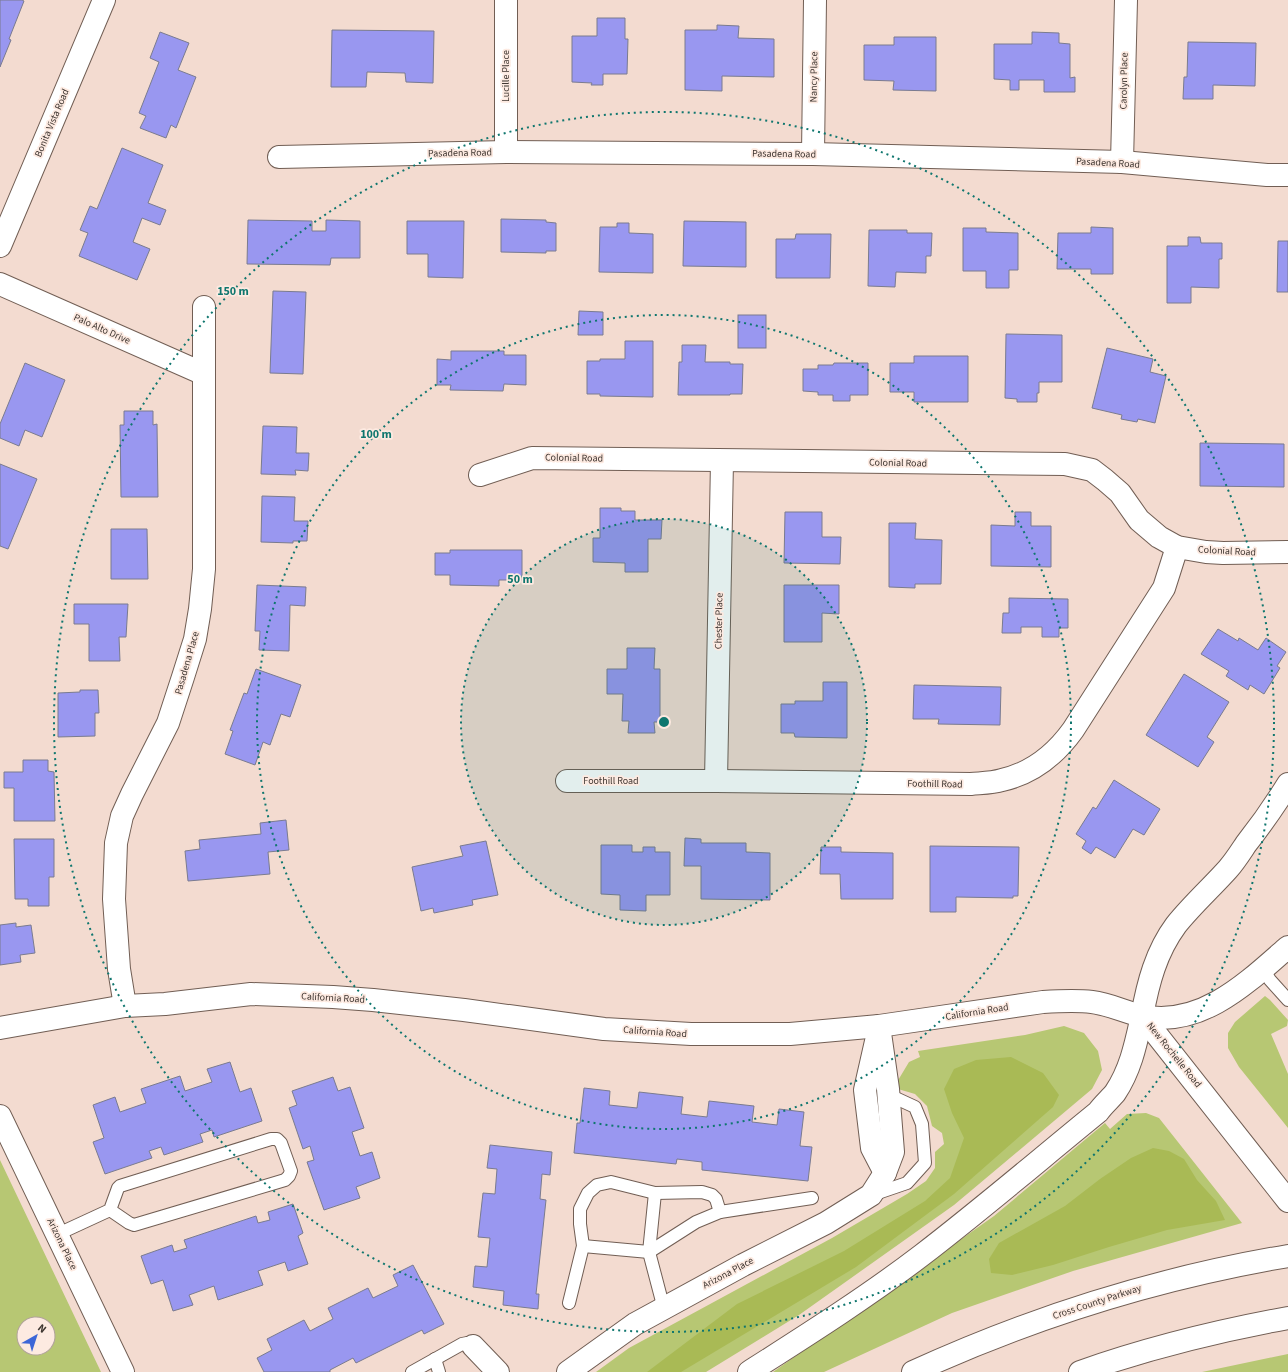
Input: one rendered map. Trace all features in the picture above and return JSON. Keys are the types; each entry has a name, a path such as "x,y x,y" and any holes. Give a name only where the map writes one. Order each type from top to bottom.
{"main road":[{"name":"Bonita Vista Road","path":"0,246 104,0"},
{"name":"Lucille Place","path":"506,0 506,152"},
{"name":"Nancy Place","path":"813,154 816,0"},
{"name":"Carolyn Place","path":"1122,162 1126,0"},
{"name":"Pasadena Road","path":"279,157 506,152 813,154 1122,162 1267,175 1288,175"},
{"name":"Palo Alto Drive","path":"0,284 204,374"},
{"name":"Pasadena Place","path":"126,1006 119,969 114,899 116,843 122,816 168,723 195,639 200,608 204,569 204,307"},
{"name":"Colonial Road","path":"480,475 532,458 1065,464 1092,470 1120,493 1139,520 1159,537 1177,546 1206,552 1223,553 1288,552"},
{"name":"Chester Place","path":"716,781 722,461"},
{"name":"Foothill Road","path":"567,781 971,784 1001,780 1022,774 1042,763 1073,730 1164,588 1177,546"},
{"name":"New Rochelle Road","path":"1288,784 1229,868 1188,911 1165,943 1155,963 1148,984 1142,1016 1288,1201"},
{"name":"California Road","path":"0,1028 126,1006 165,1004 251,994 373,1000 464,1010 604,1029 691,1034 790,1034 879,1026 1043,1002 1069,1000 1093,1002 1142,1016 1162,1018 1177,1017 1194,1013 1211,1006 1225,998 1263,969 1288,947"},
{"path":"749,1372 856,1302 921,1256 1098,1112 1114,1094 1123,1079 1137,1041 1142,1016"},
{"path":"879,1026 865,1090 872,1148 885,1173"},
{"name":"Arizona Place","path":"568,1372 635,1324 743,1265 826,1223 871,1195 885,1173 893,1152 889,1095 879,1026"},
{"name":"Arizona Place","path":"0,1116 123,1372"},
{"name":"Cross County Parkway","path":"913,1372 1013,1331 1154,1284 1199,1273 1288,1256"},
{"path":"1080,1372 1147,1350 1204,1335 1288,1318"},
{"path":"474,1346 498,1372"}],"lane":[{"path":"1263,969 1270,980 1288,1000"},
{"path":"871,1195 907,1183 925,1163 922,1124 915,1107 889,1095"},
{"path":"58,1234 110,1210 120,1186 271,1139 277,1140 281,1143 291,1171 285,1180 134,1225 110,1210"},
{"path":"569,1303 583,1246 580,1224 580,1209 588,1194 597,1185 611,1182 655,1193 702,1192 712,1195 716,1199 720,1212"},
{"path":"655,1193 648,1252 664,1308"},
{"path":"583,1246 648,1252 696,1222 720,1212 812,1198"},
{"path":"412,1372 462,1344 467,1343 474,1346"},
{"path":"435,1359 439,1372"}],"green space":[{"path":"1265,996 1288,1020 1287,1026 1271,1034 1288,1074 1288,1128 1239,1067 1228,1048 1228,1033 1235,1022"},
{"path":"1064,1026 1084,1033 1098,1051 1102,1070 1092,1089 954,1205 799,1315 706,1372 596,1372 629,1348 832,1238 907,1194 926,1181 935,1168 935,1152 944,1144 942,1133 932,1126 927,1106 915,1094 898,1089 897,1082 909,1062 920,1057 918,1051 1025,1035"},
{"path":"1011,1057 1043,1073 1059,1095 1053,1107 954,1194 856,1267 681,1372 647,1372 737,1304 844,1251 925,1201 950,1178 964,1138 952,1113 944,1089 954,1069 976,1060"},
{"path":"1146,1113 1159,1118 1242,1223 1073,1271 952,1313 824,1372 773,1372 994,1216 1105,1123 1110,1129 1127,1114"},
{"path":"1153,1148 1169,1151 1184,1159 1197,1180 1216,1201 1225,1220 1167,1230 1053,1265 1012,1275 991,1273 989,1259 999,1243 1065,1206 1100,1179 1131,1158"},
{"path":"0,1160 101,1372 0,1372"},
{"path":"1288,1354 1288,1372 1202,1372"}],"building":[{"path":"0,0 24,1 0,67"},
{"path":"597,18 625,18 625,39 628,39 627,74 603,74 603,85 572,82 572,36 597,36"},
{"path":"717,25 739,26 738,38 774,39 774,77 722,76 722,91 685,90 685,30 717,30"},
{"path":"332,30 434,31 433,83 406,82 405,73 367,72 366,87 331,87"},
{"path":"160,32 189,43 178,70 196,77 176,128 171,125 166,138 140,128 146,116 139,113 159,62 150,58"},
{"path":"1032,32 1059,33 1059,43 1070,44 1070,78 1075,77 1075,92 1044,92 1044,80 1019,80 1019,90 1010,90 1010,80 994,79 994,44 1032,44"},
{"path":"894,37 936,37 936,91 893,90 894,81 864,80 864,45 894,45"},
{"path":"1188,42 1256,43 1255,86 1213,85 1213,99 1183,99 1184,77 1187,77"},
{"path":"122,148 163,165 148,203 166,210 160,225 142,218 133,242 150,249 137,280 79,256 88,233 80,230 90,206 97,209"},
{"path":"501,219 546,220 546,222 556,223 556,251 546,251 546,253 501,252"},
{"path":"248,220 312,221 312,231 326,231 326,220 360,221 360,258 331,258 330,265 247,264"},
{"path":"407,221 464,221 463,278 428,277 428,254 407,254"},
{"path":"684,221 746,222 746,267 683,266"},
{"path":"617,223 629,223 629,233 653,234 653,273 599,272 600,227 617,227"},
{"path":"1091,227 1113,228 1113,274 1091,274 1091,269 1057,269 1058,233 1091,233"},
{"path":"963,228 986,228 986,232 1018,233 1018,270 1009,270 1009,288 986,288 986,271 963,271"},
{"path":"869,230 907,230 907,233 932,233 931,256 926,256 926,273 896,272 895,287 868,286"},
{"path":"796,234 831,234 830,278 776,278 776,239 795,239"},
{"path":"1188,237 1200,237 1201,243 1222,243 1222,259 1219,259 1219,288 1191,287 1191,303 1167,303 1167,246 1188,246"},
{"path":"1278,241 1288,241 1288,292 1277,292"},
{"path":"273,291 306,292 303,374 270,373"},
{"path":"579,311 603,312 603,335 578,335"},
{"path":"738,315 766,315 766,348 738,348"},
{"path":"1006,334 1062,335 1062,382 1039,382 1037,402 1017,402 1017,399 1005,398"},
{"path":"625,341 653,341 653,397 600,396 600,394 587,394 587,361 600,361 600,359 625,359"},
{"path":"682,345 706,345 705,362 730,362 730,364 743,364 742,394 678,395 679,362 682,362"},
{"path":"1107,348 1153,359 1150,372 1166,376 1155,423 1138,419 1137,422 1121,419 1122,415 1092,408"},
{"path":"451,351 504,351 504,355 526,355 526,385 504,384 503,391 450,390 451,385 437,385 437,359 451,360"},
{"path":"914,356 968,356 968,402 914,402 914,392 890,392 890,363 914,363"},
{"path":"25,363 65,380 42,437 25,430 19,446 0,438 0,424"},
{"path":"834,363 868,363 868,395 850,395 850,401 833,401 833,395 818,395 818,392 803,391 803,369 818,369 818,365 833,365"},
{"path":"124,411 153,411 153,425 157,424 158,497 121,497 120,425 124,425"},
{"path":"263,426 297,427 296,453 309,453 308,471 295,470 296,475 261,474"},
{"path":"1200,443 1284,444 1284,487 1200,486"},
{"path":"0,464 37,479 8,549 0,546"},
{"path":"262,496 295,497 294,521 308,521 307,541 293,541 293,543 261,542"},
{"path":"600,508 621,508 621,511 635,511 635,520 662,520 661,539 648,539 648,572 625,572 625,563 593,562 593,538 600,538"},
{"path":"785,512 822,512 822,537 841,537 840,564 784,563"},
{"path":"1015,512 1031,512 1031,526 1051,526 1051,567 991,566 991,525 1015,526"},
{"path":"889,523 916,523 915,539 942,540 941,584 915,584 915,588 889,587"},
{"path":"111,529 147,529 148,579 111,579"},
{"path":"450,550 522,550 522,580 499,580 499,586 450,585 450,575 435,575 435,553 450,553"},
{"path":"257,585 306,587 305,606 290,605 289,651 259,650 260,631 255,631"},
{"path":"784,585 839,585 839,614 822,613 822,642 784,642"},
{"path":"1009,598 1068,599 1068,628 1059,628 1059,637 1042,637 1042,627 1021,627 1021,633 1002,633 1003,613 1009,613"},
{"path":"74,604 128,604 126,637 119,637 120,661 89,661 89,624 74,624"},
{"path":"1218,629 1238,641 1239,638 1258,650 1266,638 1286,652 1277,666 1280,668 1264,694 1250,685 1248,690 1226,676 1229,671 1201,654"},
{"path":"627,648 655,648 654,669 660,669 660,722 654,722 655,733 628,733 629,721 622,721 623,694 607,694 607,669 627,669"},
{"path":"256,669 301,685 290,717 281,714 270,745 263,742 255,765 225,754 233,731 230,730 244,693 247,694"},
{"path":"1184,674 1229,702 1207,737 1214,742 1198,767 1146,735"},
{"path":"823,682 847,682 847,738 795,737 794,733 781,733 781,704 795,704 795,701 823,701"},
{"path":"914,685 1001,687 1000,725 938,724 939,719 913,719"},
{"path":"80,690 98,690 99,713 95,713 95,736 58,737 58,693 80,692"},
{"path":"23,760 48,760 48,771 54,772 55,821 14,821 14,788 4,788 4,772 23,772"},
{"path":"1114,780 1160,809 1144,835 1133,829 1115,858 1096,847 1091,854 1082,848 1086,841 1076,834 1093,807 1096,809"},
{"path":"286,820 289,850 268,852 270,874 188,881 185,851 200,849 199,840 261,834 260,823"},
{"path":"685,838 701,839 701,843 746,843 746,852 770,853 770,900 701,899 701,866 684,866"},
{"path":"14,839 54,839 54,877 49,877 49,906 28,906 28,899 15,899"},
{"path":"486,841 498,895 472,900 473,905 434,913 433,908 421,911 412,867 463,856 460,846"},
{"path":"601,845 632,845 632,852 643,852 643,847 655,847 655,852 670,852 670,895 646,895 646,911 620,910 620,895 601,894"},
{"path":"930,846 1019,847 1018,896 1013,896 1013,898 956,897 956,912 930,912"},
{"path":"821,847 841,847 841,852 893,853 893,899 841,899 840,874 820,874"},
{"path":"16,923 16,927 31,925 35,953 20,955 21,962 0,965 0,925"},
{"path":"230,1062 240,1092 251,1088 262,1121 214,1137 212,1130 200,1134 203,1142 164,1155 161,1147 149,1151 152,1158 105,1174 93,1142 104,1138 93,1105 115,1097 120,1112 146,1103 141,1089 180,1076 185,1091 212,1082 207,1069"},
{"path":"333,1077 338,1091 350,1087 364,1128 352,1132 360,1156 372,1152 380,1178 356,1187 360,1198 324,1210 307,1162 314,1160 310,1146 303,1149 289,1108 297,1105 292,1091"},
{"path":"584,1088 610,1091 609,1105 637,1108 639,1092 683,1097 681,1114 707,1117 709,1101 754,1106 752,1122 777,1125 779,1109 804,1112 800,1146 812,1147 808,1181 702,1170 702,1162 677,1159 676,1164 574,1153 577,1123 580,1123"},
{"path":"490,1145 552,1152 550,1175 542,1174 540,1199 546,1200 536,1294 539,1294 538,1309 503,1305 504,1291 473,1287 475,1266 487,1267 490,1238 478,1237 483,1193 495,1194 497,1169 487,1168"},
{"path":"293,1204 303,1233 298,1236 308,1264 288,1271 285,1262 258,1271 263,1285 218,1300 214,1286 189,1295 193,1305 173,1311 163,1280 151,1284 141,1256 172,1245 174,1252 187,1248 184,1240 256,1216 258,1223 270,1220 268,1212"},
{"path":"413,1265 444,1324 424,1334 422,1330 356,1363 353,1358 330,1370 330,1372 264,1372 257,1358 272,1350 267,1339 304,1320 310,1331 333,1319 328,1308 368,1288 373,1298 398,1286 393,1275"}]}
